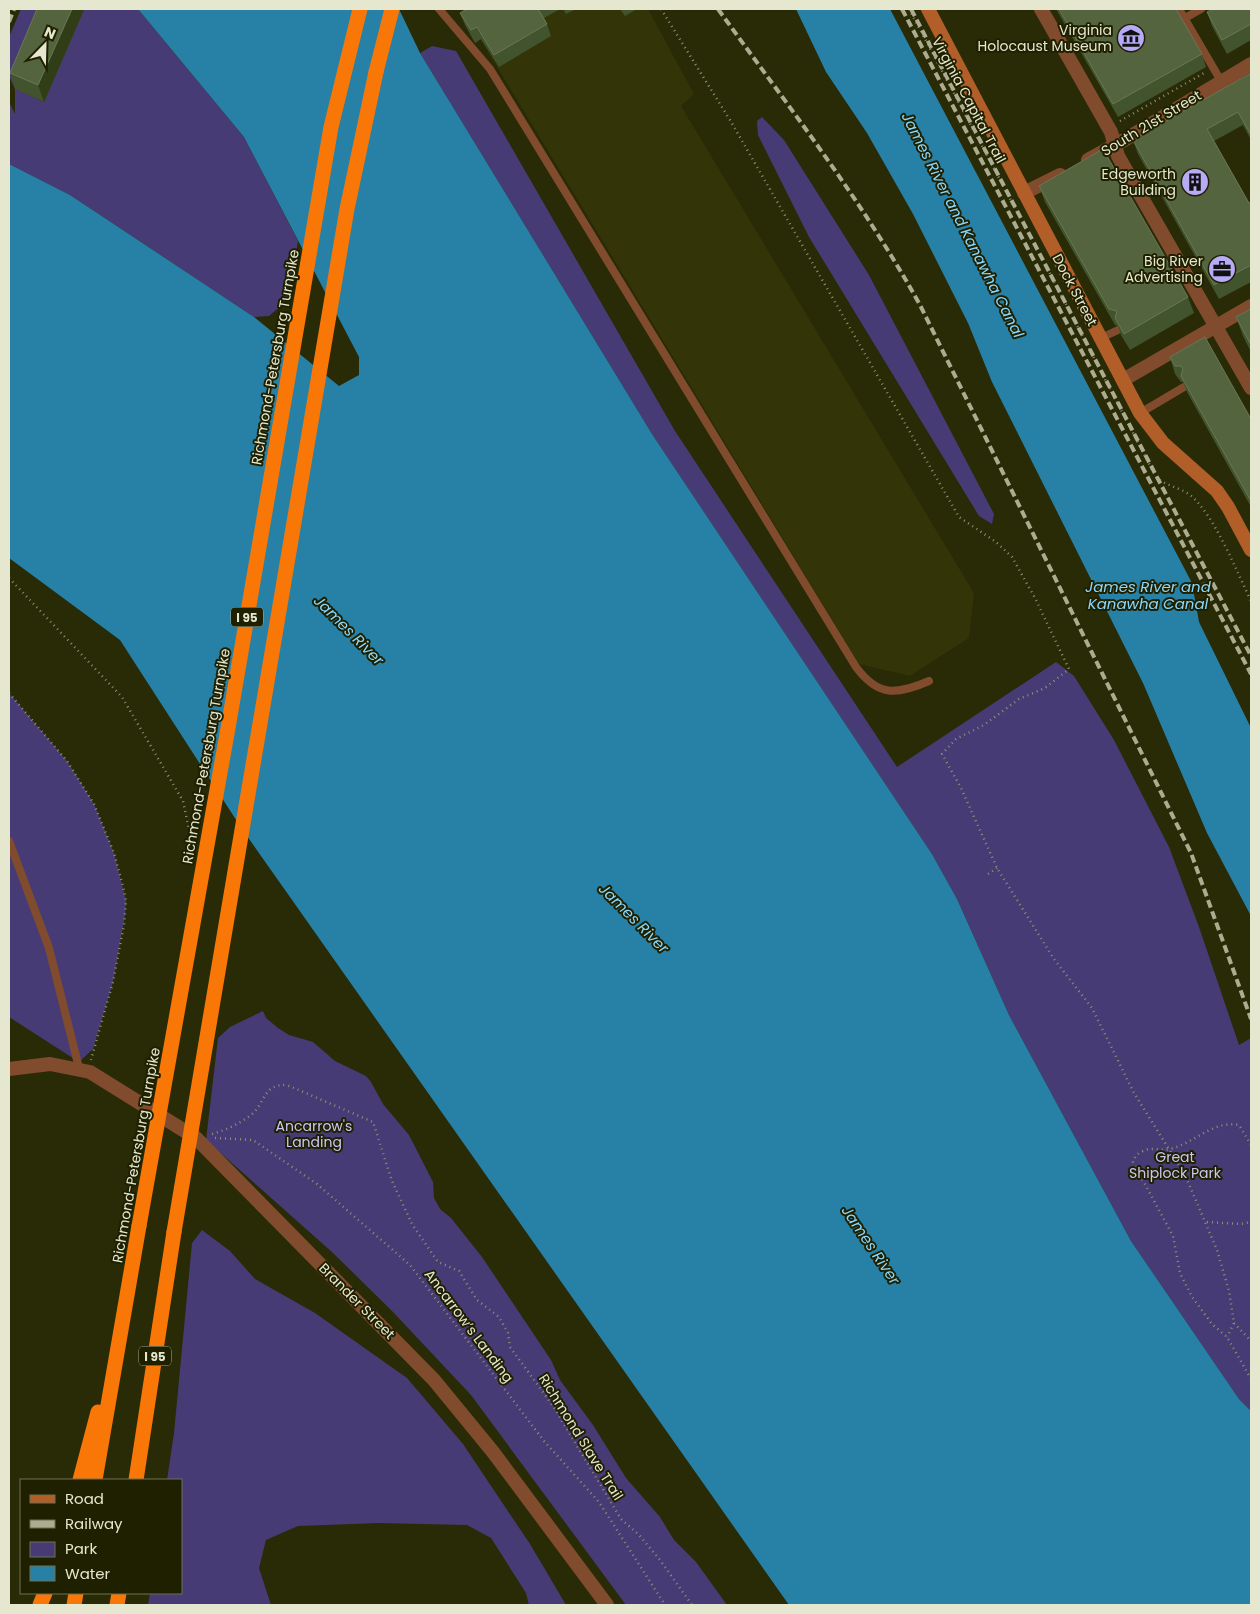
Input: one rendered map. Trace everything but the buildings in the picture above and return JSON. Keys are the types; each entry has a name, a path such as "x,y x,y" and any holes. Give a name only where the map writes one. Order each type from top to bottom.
{"highway":[{"name":"Richmond-Petersburg Turnpike","path":"95,1479 230,718 331,127 360,9"},
{"name":"I 95","path":"136,1479 174,1232 347,209 391,12"},
{"path":"80,1479 127,1297"}],"main road":[{"name":"Dock Street","path":"928,9 1140,413 1163,443 1217,491 1228,507 1251,550"}],"street":[{"path":"1041,9 1112,132 1118,156 1251,388"},
{"name":"South 21st Street","path":"1024,193 1115,145 1251,64"},
{"path":"1123,380 1251,306"},
{"name":"Brander Street","path":"9,1069 50,1064 85,1070 196,1138 434,1380 493,1452 607,1605"}],"lane":[{"path":"439,9 490,69 860,673 876,688 889,692 907,691 929,681"},
{"path":"1179,9 1221,81"},
{"path":"1185,18 1201,9"},
{"path":"1101,338 1118,330"},
{"path":"1140,413 1184,387"},
{"path":"9,842 49,948 85,1070"}],"path":[{"path":"661,9 735,129 959,517 996,542 1012,557 1069,669 1045,688 1019,699 984,725 956,739 942,754 966,796 998,868 1054,958 1092,1008 1134,1093 1185,1175 1207,1222 1229,1291 1234,1323 1227,1338"},
{"name":"Virginia Capital Trail","path":"909,9 1011,200"},
{"path":"1119,122 1208,70"},
{"path":"9,578 122,697 183,801 192,848"},
{"path":"9,692 67,761 94,804 114,853 123,886 126,901 124,925 113,982 85,1070"},
{"path":"988,874 998,868"},
{"name":"Richmond Slave Trail","path":"196,1138 226,1130 252,1114 270,1088 278,1085 286,1085 373,1122 392,1181 412,1224 438,1262 459,1271 477,1300 499,1317 508,1333 510,1347 553,1406 621,1519 639,1535 655,1554 692,1605"},
{"path":"1251,1145 1239,1125 1225,1122 1168,1150 1151,1147 1135,1156 1133,1162 1173,1236 1180,1273 1192,1297 1212,1324 1227,1338 1251,1378"},
{"name":"Ancarrow’s Landing","path":"196,1138 252,1140 317,1184 410,1265 544,1441 599,1502 665,1605"},
{"path":"1207,1222 1240,1224 1251,1222"},
{"path":"1234,1323 1251,1341"}],"shaded area":[{"path":"462,9 648,9 694,94 681,106 974,593 969,638 910,676 859,664"}],"green space":[{"path":"21,9 50,9 16,89 44,102 84,9 138,9 244,137 298,241 288,300 269,316 254,317 70,195 9,164 9,102 15,114 15,89 9,76 9,37"},
{"name":"Great Shiplock Park","path":"432,46 456,51 675,431 897,767 1056,662 1074,676 1114,740 1169,847 1199,927 1239,1045 1251,1038 1251,1411 1239,1399 1131,1241 1009,1015 957,899 932,854 652,434 420,53"},
{"path":"762,117 784,140 869,275 994,514 992,524 979,516 809,237 758,135 757,121"},
{"path":"9,693 67,761 94,804 114,853 126,901 113,982 93,1049 79,1062 9,1017"},
{"name":"Ancarrow's Landing","path":"263,1011 266,1018 278,1028 289,1035 313,1042 335,1061 366,1076 371,1082 383,1104 409,1135 433,1182 434,1198 440,1209 451,1218 482,1257 551,1360 560,1380 593,1425 626,1478 660,1517 674,1540 696,1562 727,1605 626,1605 471,1395 393,1312 332,1252 206,1140 218,1038 230,1027"},
{"path":"202,1230 230,1251 255,1279 315,1313 407,1378 463,1444 530,1544 566,1605 529,1605 526,1593 491,1538 467,1525 378,1523 298,1526 266,1540 259,1568 271,1605 148,1605 150,1594 182,1594 182,1479 167,1479 174,1433 192,1243"}],"water":[{"name":"James River","path":"138,9 399,9 420,53 652,434 932,854 957,899 1009,1015 1131,1241 1239,1399 1251,1411 1251,1605 789,1605 242,829 120,640 9,558 9,164 70,195 254,317 339,386 359,375 359,357 244,137"},
{"name":"James River and Kanawha Canal","path":"796,9 890,9 1192,583 1199,622 1251,728 1251,916 1207,833 1143,683 992,382 968,323 913,214 867,133 826,72"}],"railway":[{"path":"9,22 14,9"},
{"path":"718,9 849,191 898,266 920,305 1191,853 1251,1019"},
{"path":"902,9 1251,674"},
{"path":"911,9 1251,656"}],"place":[{"name":"Virginia Holocaust Museum","path":"1131,38"},
{"name":"Edgeworth Building","path":"1195,182"},
{"name":"Big River Advertising","path":"1222,269"}]}
